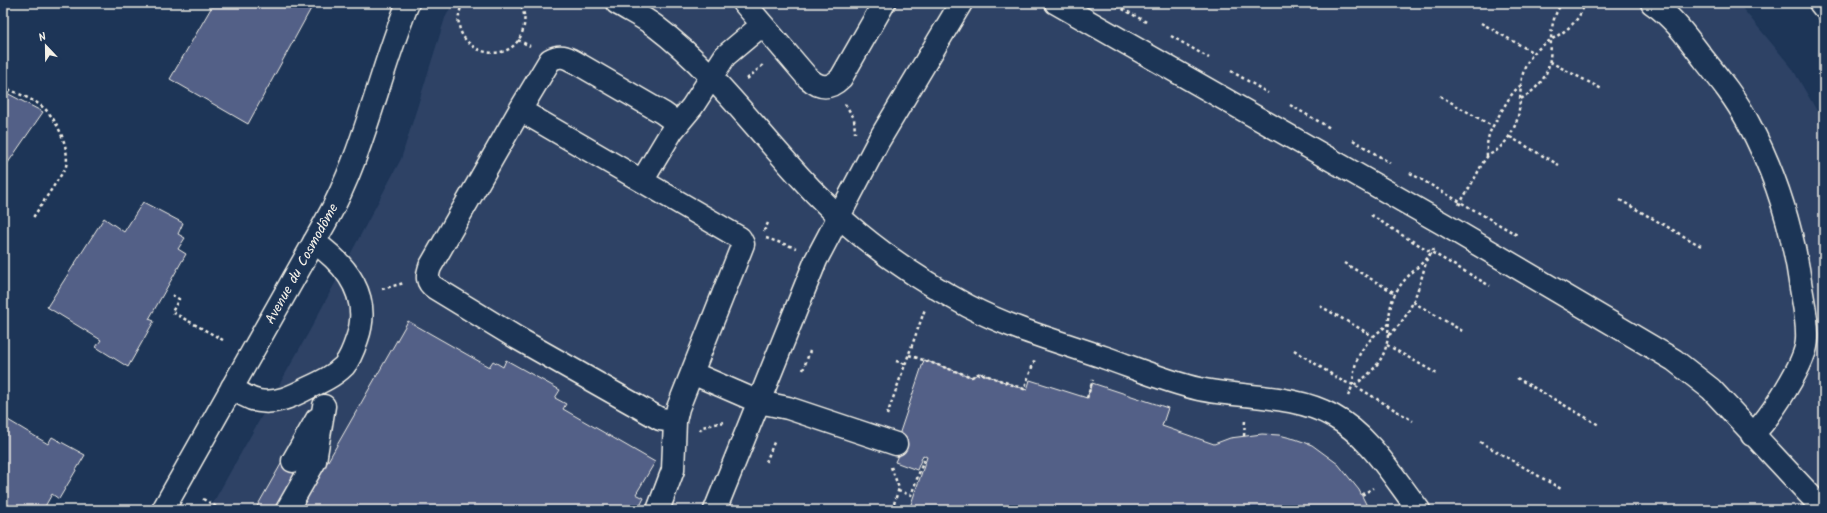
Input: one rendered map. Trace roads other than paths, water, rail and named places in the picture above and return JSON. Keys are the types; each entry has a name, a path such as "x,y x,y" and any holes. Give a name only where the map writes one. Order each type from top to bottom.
{"street":[{"name":"Avenue du Cosmodôme","path":"163,510 333,208 351,171 392,45 408,3"},
{"path":"617,3 661,31 729,96 816,194 870,244 912,274 970,307 1009,324 1198,389 1306,405 1334,416 1355,430 1372,449 1419,510"},
{"path":"744,3 808,78 818,86 826,86 835,83 841,78 884,3"},
{"path":"715,510 816,260 879,140 960,3"},
{"path":"1056,3 1447,226 1655,347 1711,389 1730,408 1752,435 1824,510"},
{"path":"1652,3 1668,16 1686,35 1730,93 1748,121 1772,173 1784,206 1794,245 1808,339 1806,349 1768,418 1752,435"},
{"path":"1820,3 1824,8"},
{"path":"642,181 677,124 692,108 725,56 762,25"},
{"path":"675,421 660,419 654,416 517,338 435,288 428,282 427,276 430,268 520,110 550,60 556,56 560,56 575,62 657,109 677,124"},
{"path":"520,110 742,240 742,249 678,408 675,421 673,470 658,510"},
{"path":"293,461 353,350 363,316 357,291 348,272 335,258 314,242"},
{"path":"232,387 252,399 270,402 283,399 318,384 332,376 344,365"},
{"path":"692,373 758,402 788,408 892,453"},
{"path":"287,510 315,460 324,406"}]}
